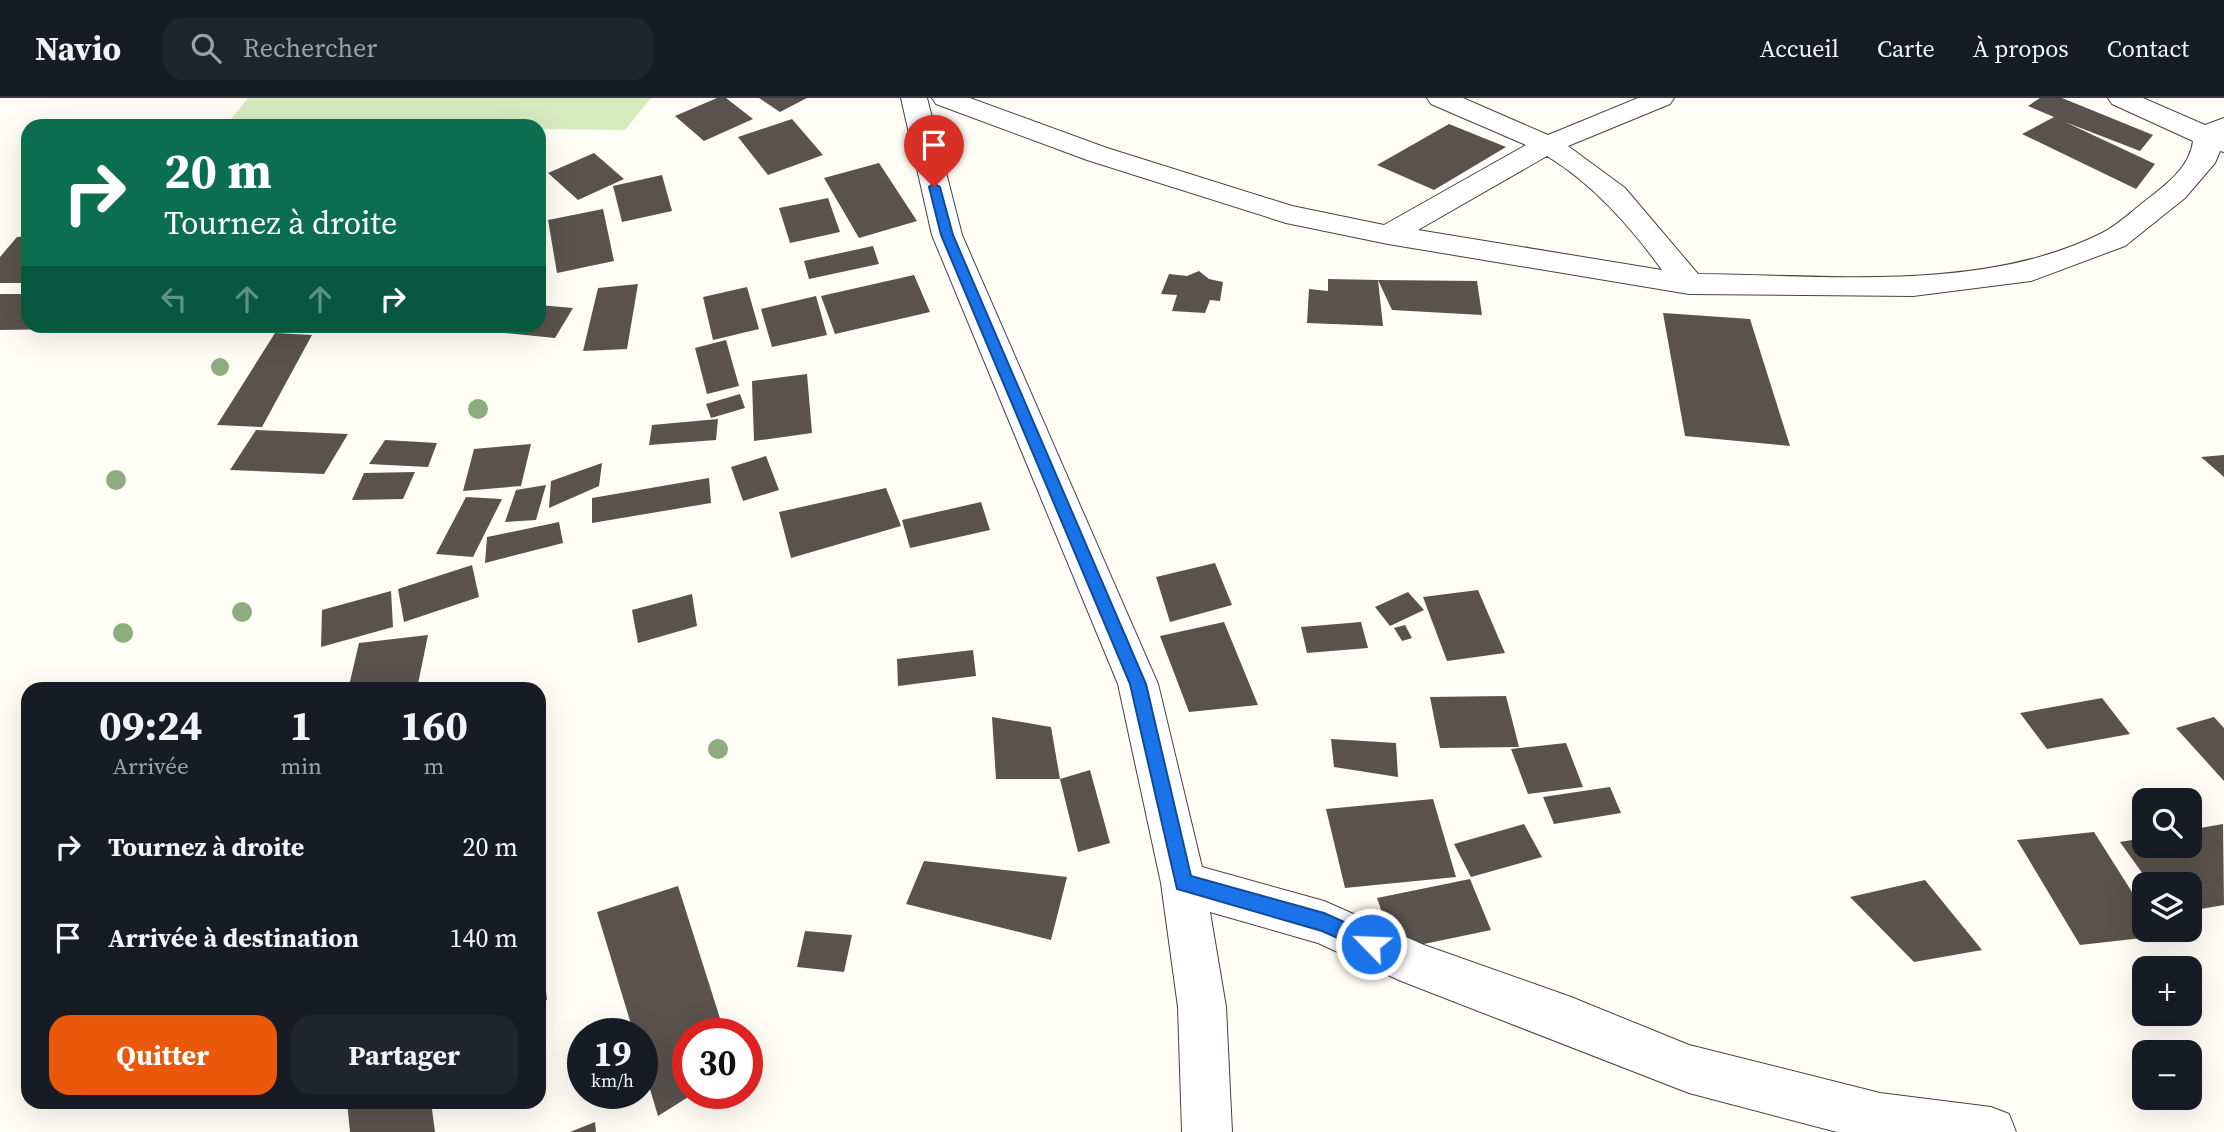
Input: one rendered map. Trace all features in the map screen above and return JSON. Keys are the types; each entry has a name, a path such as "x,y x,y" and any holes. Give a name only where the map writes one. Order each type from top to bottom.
{"street":[{"path":"914,98 947,235 1138,684 1183,883 1202,1007 1207,1132"},
{"path":"945,98 1097,154 1286,214 1388,236 1689,284 1913,286 2020,274 2113,239 2175,192 2205,157 2219,135 2121,98"},
{"path":"1440,98 1546,145 1584,168 1649,230 1689,284"},
{"path":"1388,236 1546,145 1661,98"},
{"path":"1183,883 1324,922 1417,965 1572,1021 1689,1069 1880,1118 1991,1132"}],"green space":[{"path":"248,98 651,98 625,130 546,129 546,119 231,119"}],"building":[{"path":"717,98 726,98 753,119 704,141 675,116"},
{"path":"759,98 807,98 780,112"},
{"path":"2040,98 2062,98 2153,135 2140,151 2065,122 2155,164 2136,189 2022,134 2054,117 2028,106"},
{"path":"792,119 823,155 768,175 738,137"},
{"path":"1449,124 1506,147 1434,190 1377,165"},
{"path":"594,153 624,179 578,200 548,173"},
{"path":"879,163 917,221 859,238 824,178"},
{"path":"662,175 672,211 622,222 613,186"},
{"path":"828,198 840,232 790,243 779,208"},
{"path":"603,209 614,261 557,273 548,220"},
{"path":"17,237 21,237 21,283 0,283 0,257"},
{"path":"873,246 879,264 809,279 804,261"},
{"path":"1199,271 1209,279 1223,282 1220,301 1210,300 1205,313 1172,311 1177,295 1161,294 1169,274 1187,276"},
{"path":"914,275 930,312 835,334 821,296"},
{"path":"1328,279 1378,280 1383,326 1307,323 1309,289 1328,291"},
{"path":"1378,280 1477,281 1482,315 1392,310"},
{"path":"638,284 627,349 583,351 598,288"},
{"path":"747,287 759,329 713,340 703,297"},
{"path":"0,294 21,294 21,330 0,330"},
{"path":"816,296 827,335 772,347 761,309"},
{"path":"546,306 573,308 555,338 504,333 546,333"},
{"path":"1663,313 1750,319 1790,446 1685,436"},
{"path":"275,333 312,335 262,427 217,425"},
{"path":"726,340 739,386 707,394 695,348"},
{"path":"807,374 812,433 754,441 752,381"},
{"path":"740,394 745,408 711,418 706,404"},
{"path":"718,419 716,440 649,445 652,425"},
{"path":"256,430 348,434 324,474 230,470"},
{"path":"385,440 437,443 428,467 369,464"},
{"path":"531,444 521,486 463,491 474,449"},
{"path":"2224,455 2224,477 2201,457"},
{"path":"766,456 779,490 743,501 731,467"},
{"path":"602,463 599,486 549,508 551,481"},
{"path":"415,472 403,499 352,500 364,473"},
{"path":"709,478 711,503 592,523 592,498"},
{"path":"546,485 536,520 505,522 516,490"},
{"path":"886,488 901,526 791,558 779,512"},
{"path":"466,497 502,499 473,557 436,554"},
{"path":"981,502 990,530 910,548 902,520"},
{"path":"559,522 563,543 485,563 487,537"},
{"path":"1215,563 1232,605 1170,622 1156,577"},
{"path":"472,565 479,597 404,622 398,589"},
{"path":"1478,590 1505,653 1447,661 1423,597"},
{"path":"391,591 393,627 321,647 322,610"},
{"path":"1408,592 1424,610 1390,626 1375,607"},
{"path":"692,594 697,626 638,643 632,610"},
{"path":"1224,622 1258,705 1189,712 1160,636"},
{"path":"1361,622 1368,648 1307,653 1301,627"},
{"path":"1405,625 1412,638 1402,641 1394,628"},
{"path":"428,635 418,682 350,682 359,643"},
{"path":"973,650 976,676 898,686 897,659"},
{"path":"1506,696 1519,747 1440,748 1430,697"},
{"path":"2102,698 2130,734 2047,749 2020,713"},
{"path":"992,717 1051,727 1060,779 996,779"},
{"path":"2214,717 2224,728 2224,781 2176,728"},
{"path":"1331,739 1396,743 1398,777 1334,767"},
{"path":"1566,743 1583,787 1528,794 1511,749"},
{"path":"1090,770 1110,843 1078,852 1060,779"},
{"path":"1610,787 1621,813 1554,824 1543,797"},
{"path":"1433,799 1456,877 1345,888 1326,809"},
{"path":"1524,824 1542,857 1471,877 1454,844"},
{"path":"2223,824 2224,905 2202,909 2202,872 2141,872 2120,842 2132,840 2132,858 2202,858 2202,828"},
{"path":"2094,832 2132,892 2132,939 2080,945 2017,840"},
{"path":"924,861 1067,877 1051,940 906,904"},
{"path":"1470,879 1491,930 1395,950 1377,898"},
{"path":"1925,880 1982,950 1914,962 1850,897"},
{"path":"678,886 720,1018 672,1018 672,1107 658,1116 658,1018 629,1018 597,912"},
{"path":"805,931 852,935 844,972 797,967"},
{"path":"348,1109 432,1109 435,1132 350,1132"},
{"path":"595,1122 596,1132 570,1132"}],"route":[{"path":"934,187 947,235 1138,684 1183,883 1324,922 1371,944"}]}
